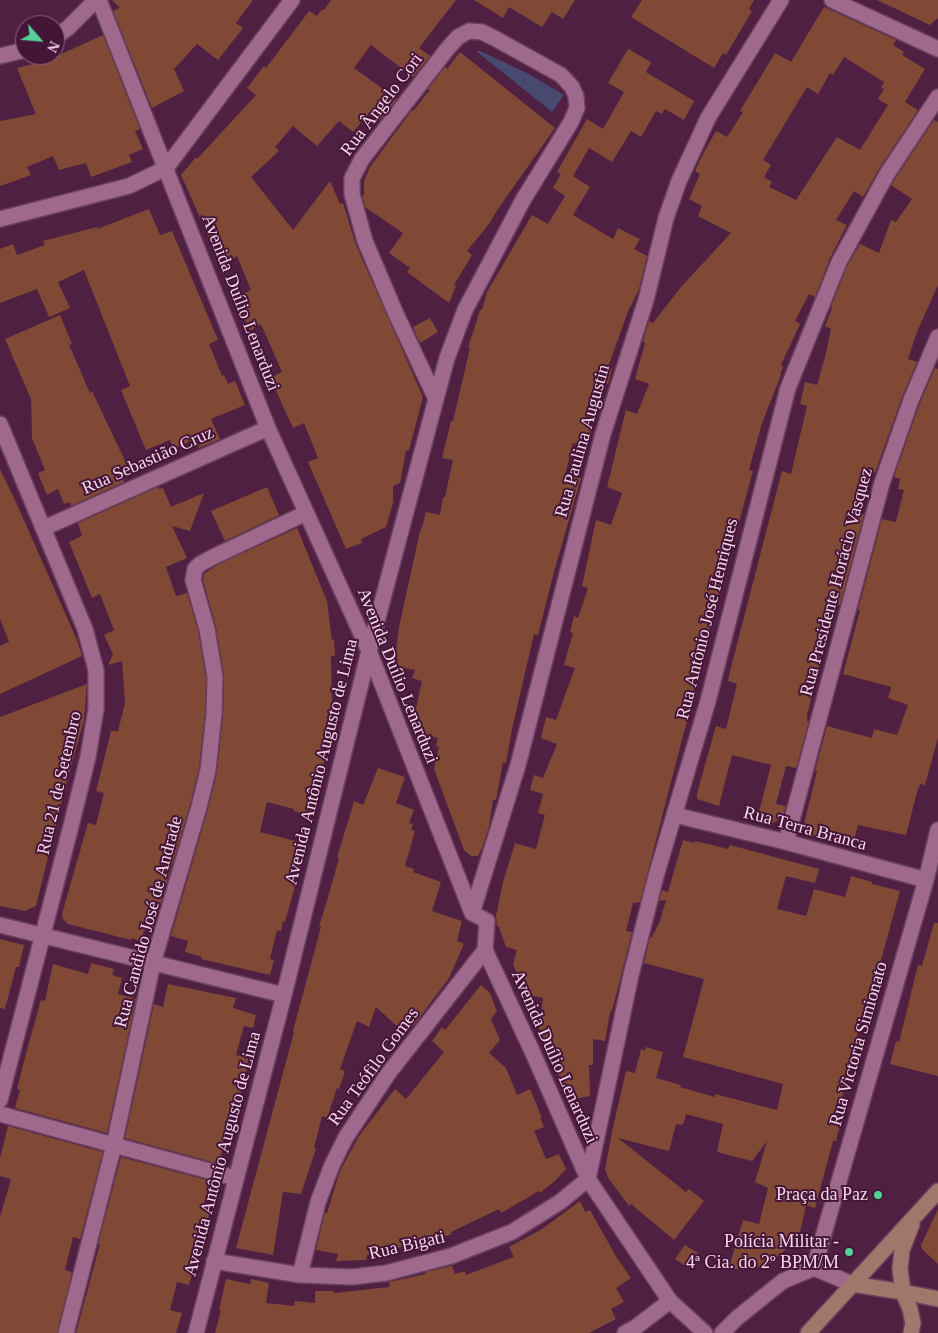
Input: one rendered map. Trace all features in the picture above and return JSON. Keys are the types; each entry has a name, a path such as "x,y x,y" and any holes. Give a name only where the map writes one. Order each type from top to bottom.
{"main road":[{"path":"808,1333 938,1191"},
{"path":"911,1333 910,1309 903,1292 900,1269 902,1250 916,1216"},
{"path":"852,1284 938,1299"}],"street":[{"path":"65,30 97,0"},
{"name":"Avenida Duílio Lenarduzi","path":"97,0 166,168 268,428 369,652 472,913 487,921 485,950 588,1179 670,1301 705,1333"},
{"path":"0,219 129,186 166,168 292,0"},
{"name":"Rua Paulina Augustin","path":"472,913 518,765 603,434 646,300 666,218 679,181 708,118 781,0"},
{"path":"832,0 938,49"},
{"name":"Rua Ângelo Cori","path":"436,399 396,314 365,241 352,194 352,178 362,159 448,48 458,37 469,31 482,32 561,75 572,87 576,96 577,108"},
{"path":"0,56 15,52"},
{"name":"Rua Antônio José Henriques","path":"588,1179 631,974 656,876 708,701 788,388 839,262 887,174 938,97"},
{"name":"Avenida Antônio Augusto de Lima","path":"196,1333 284,995 369,652 446,358 465,310 524,200 577,108"},
{"name":"Rua Presidente Horácio Vasquez","path":"786,842 882,483 911,400 938,337"},
{"name":"Rua 21 de Setembro","path":"0,424 85,629 96,670 96,709 88,757 43,936 4,1071 0,1100"},
{"name":"Rua Sebastião Cruz","path":"44,528 268,428"},
{"name":"Rua Candido José de Andrade","path":"66,1333 114,1145 153,963 200,807 211,753 215,677 207,629 193,580 195,569 213,557 306,513"},
{"name":"Rua Terra Branca","path":"675,815 786,842 926,880"},
{"name":"Rua Victoria Simionato","path":"814,1268 926,880 938,830"},
{"path":"0,925 284,995"},
{"name":"Rua Teófilo Gomes","path":"300,1276 318,1202 332,1165 346,1137 388,1074 485,950"},
{"path":"0,1114 235,1178"},
{"name":"Rua Bigati","path":"214,1261 300,1276 352,1277 386,1273 451,1256 512,1232 560,1202 588,1179"},
{"path":"722,1333 737,1318 783,1281 814,1268 852,1284"},
{"path":"625,1333 670,1301"}],"shaded area":[{"path":"476,51 480,51 527,73 564,95 552,112"}],"building":[{"path":"112,0 253,0 236,23 243,28 218,60 197,44 174,69 184,91 152,108 113,11 120,8"},
{"path":"331,0 456,0 419,48 430,56 413,77 371,45 354,68 397,99 379,121 369,113 353,132 339,121 317,146 293,126 275,147 279,151 251,177 293,230 330,181 340,204 343,203 356,245 423,397 409,450 406,451 400,483 393,486 393,503 386,527 361,539 362,543 346,549 308,462 318,458 304,423 293,428 270,378 282,372 261,324 250,331 236,297 251,290 237,256 228,262 224,257 219,260 181,175 256,95 247,88 264,66 266,68 309,11 317,16"},
{"path":"474,0 575,0 563,19 552,12 542,27 509,7 503,18"},
{"path":"642,0 754,0 749,9 752,11 726,55 723,53 714,68 631,17"},
{"path":"877,0 938,0 938,18 930,25"},
{"path":"824,7 896,40 893,45 904,52 902,55 925,69 905,102 918,110 863,197 854,191 836,220 847,225 830,258 815,297 809,294 795,321 800,324 781,365 783,367 781,375 762,423 749,470 753,471 708,636 694,692 697,693 685,728 640,902 633,903 626,931 632,932 610,1013 605,1041 593,1039 593,1065 589,1065 590,1096 569,1100 539,1028 543,998 525,994 513,964 517,950 506,947 497,926 496,916 503,882 515,843 536,849 545,815 538,813 543,794 530,790 534,775 543,778 557,744 541,738 546,717 556,720 575,668 564,665 573,633 570,632 574,616 578,618 588,588 582,586 596,520 611,525 622,493 607,487 626,410 637,414 649,384 635,379 649,321 653,323 681,287 731,233 698,216 702,206 689,199 700,174 695,171 716,131 727,137 743,112 740,111 775,53 791,62","holes":["844,57 884,82 881,88 884,89 878,99 888,105 860,150 837,137 796,200 769,187 772,182 764,177 771,165 763,160 807,87 818,94 830,73 833,75"]},
{"path":"103,35 140,129 135,131 143,149 129,155 132,162 91,177 86,163 59,170 53,156 27,167 31,175 0,186 0,121 36,114 17,68 29,65 65,65 65,52"},
{"path":"628,49 651,62 646,72 694,101 684,120 665,109 662,114 656,111 641,137 631,131 612,162 589,148 573,176 590,187 573,215 613,239 618,228 640,239 634,249 647,256 639,289 630,308 630,306 608,367 612,368 608,384 604,383 588,447 573,443 565,475 581,478 538,635 534,634 506,763 503,762 496,800 493,800 489,826 478,856 471,856 464,850 434,769 439,747 436,746 438,738 420,733 414,717 422,681 412,678 415,670 398,667 396,651 399,627 426,512 440,515 443,497 445,497 453,460 442,458 451,421 453,421 470,348 468,348 487,292 532,215 548,224 565,196 553,188 561,174 557,172 587,119 603,129 624,92 608,83"},
{"path":"460,52 555,128 489,224 467,251 472,255 454,285 456,286 449,303 407,272 410,268 389,253 403,233 365,207 362,196 364,195 364,181 370,167 412,110 430,90 428,89 445,67 447,69"},
{"path":"934,120 938,122 938,285 917,332 908,359 917,362 902,397 875,473 871,472 860,514 864,514 840,605 830,602 821,637 824,638 819,656 822,657 807,715 807,721 809,721 796,768 786,766 776,804 786,806 783,817 771,824 757,820 771,765 732,755 719,806 697,799 697,793 716,726 726,729 737,684 728,681 730,671 782,471 791,474 807,406 800,404 805,382 817,385 825,357 831,329 825,326 831,307 847,266 860,244 879,253 891,220 896,222 912,199 891,185"},
{"path":"149,209 160,235 172,231 218,340 209,344 222,376 224,375 228,384 235,381 245,405 211,419 220,439 199,448 195,439 173,449 170,440 146,450 121,390 130,386 84,270 58,282 70,308 49,317 37,289 0,303 0,249 13,244 17,255 45,245 43,241 97,227 97,229"},
{"path":"60,315 72,344 69,345 90,393 92,391 127,465 118,468 124,482 71,506 70,502 64,504 58,489 47,495 38,473 45,470 32,438 31,399 5,339"},
{"path":"430,318 438,332 420,343 413,327"},
{"path":"935,368 938,369 938,738 925,785 920,784 918,788 906,835 858,825 852,847 802,832 827,726 872,738 874,729 897,735 908,705 888,698 891,687 843,674 882,519 896,522 904,490 898,489 900,479 894,477 920,403"},
{"path":"0,469 77,640 82,656 0,694 0,646 9,642 0,619"},
{"path":"158,487 159,489 163,488 171,507 204,493 190,531 172,526 187,558 166,567 176,596 187,593 198,631 206,678 205,713 199,768 190,805 152,932 144,930 141,941 68,924 63,919 62,914 88,823 96,825 104,793 96,791 111,731 118,731 125,703 122,661 108,665 113,654 104,635 114,630 100,594 92,598 69,542 82,536 78,523"},
{"path":"267,487 279,515 225,541 211,511"},
{"path":"297,528 327,601 335,656 331,656 332,707 330,734 312,816 267,802 260,832 307,844 285,922 283,921 281,931 277,930 270,959 274,960 270,975 201,959 202,957 185,952 188,941 171,936 217,772 223,715 224,675 216,627 203,580 204,574 217,565"},
{"path":"87,684 84,720 36,906 25,911 0,906 0,717"},
{"path":"378,768 405,777 396,803 414,810 409,823 413,824 411,830 415,831 405,866 414,869 413,872 441,882 432,911 462,921 457,941 464,944 449,978 413,1026 405,1019 398,1027 376,1007 369,1027 357,1021 340,1069 345,1071 339,1089 337,1088 327,1118 322,1116 314,1148 316,1149 301,1194 283,1192 273,1255 236,1248 294,1032 321,927 319,927 339,858 337,857 354,801 363,805"},
{"path":"683,840 728,849 730,845 819,869 815,883 786,876 777,909 806,916 814,889 845,897 851,876 872,882 872,884 900,891 869,1004 865,1003 835,1125 840,1126 836,1141 833,1141 815,1208 806,1205 799,1237 771,1263 748,1270 729,1268 743,1220 759,1224 768,1188 755,1182 767,1141 752,1161 717,1152 723,1124 686,1114 683,1125 676,1124 669,1151 618,1138 686,1192 689,1189 704,1201 674,1240 631,1204 629,1206 609,1179 605,1169 626,1071 635,1073 641,1049 645,1051 646,1047 663,1052 656,1078 715,1097 715,1094 777,1110 783,1084 683,1057 704,979 644,963 650,937 652,937 660,921 666,900 659,901 662,890 668,892"},
{"path":"934,923 938,923 938,1076 890,1064 896,1041 899,1042 918,965 922,966"},
{"path":"0,939 24,945 5,1009 0,1008"},
{"path":"91,963 114,969 112,975 122,978 118,994 136,999 107,1133 15,1108 20,1090 17,1089 28,1046 41,1000 45,1001 53,964 88,974"},
{"path":"168,984 236,998 233,1008 256,1015 253,1028 244,1026 236,1055 248,1058 248,1064 228,1144 224,1143 219,1164 125,1138 154,1004 163,1007"},
{"path":"481,985 490,993 497,1011 491,1019 500,1040 489,1053 506,1068 517,1095 530,1089 544,1127 534,1131 546,1159 559,1154 566,1169 540,1193 539,1191 501,1213 499,1209 451,1232 452,1234 367,1255 366,1260 336,1261 338,1254 316,1250 325,1212 327,1213 340,1171 359,1136 395,1089 406,1099 444,1052 432,1041 442,1027 445,1030"},
{"path":"8,1126 103,1152 80,1239 73,1237 65,1270 72,1272 57,1333 0,1333 0,1217 11,1179 0,1176 0,1158"},
{"path":"121,1157 210,1181 202,1210 210,1212 189,1285 177,1282 170,1310 182,1313 176,1333 76,1333"},
{"path":"580,1201 585,1212 590,1210 617,1258 631,1278 616,1288 624,1302 611,1309 616,1319 589,1333 215,1333 226,1279 250,1284 251,1279 269,1283 266,1303 294,1306 295,1301 315,1303 315,1291 334,1291 334,1293 390,1287 389,1282 452,1266 455,1274 465,1271 466,1275 514,1257 509,1247 542,1229"},
{"path":"938,1209 938,1264 922,1249 921,1245"},
{"path":"685,1245 698,1253 688,1268 675,1259"}],"place":[{"name":"Praça da Paz","path":"878,1195"},
{"name":"Polícia Militar - 4ª Cia. do 2º BPM/M","path":"849,1252"}]}
